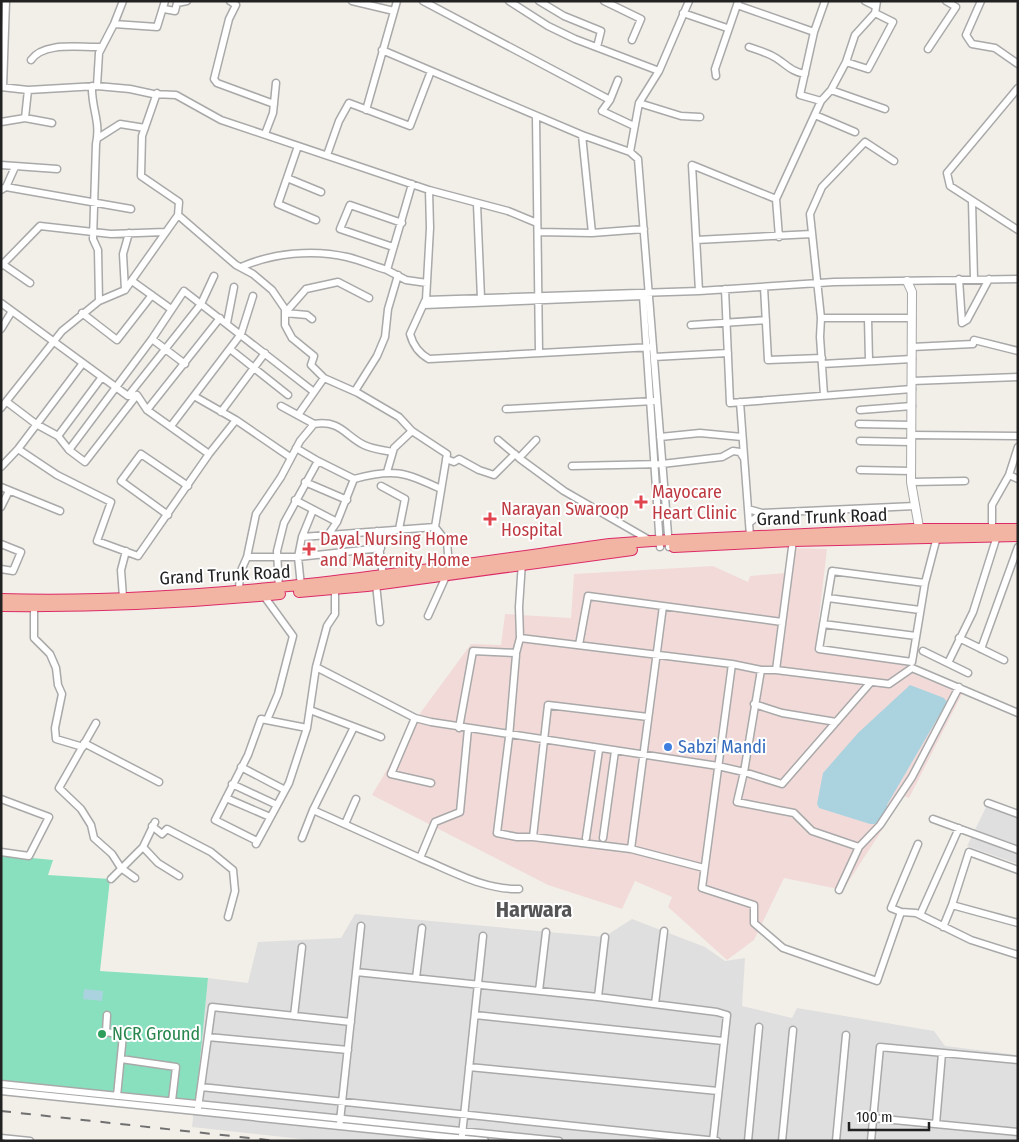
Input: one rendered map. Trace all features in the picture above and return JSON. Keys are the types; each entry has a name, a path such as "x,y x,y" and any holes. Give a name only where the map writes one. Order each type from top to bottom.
{"highway":[{"name":"Grand Trunk Road","path":"920,533 937,537 1018,528"},
{"name":"Grand Trunk Road","path":"662,543 920,533 995,532 1018,536"},
{"name":"Grand Trunk Road","path":"1,599 123,597 279,589 662,543 750,536 794,537"},
{"name":"Grand Trunk Road","path":"1,607 208,601 376,584 448,570"}],"street":[{"path":"6,1 2,87 28,90 94,86 176,94 221,120 429,190 508,211 537,223"},
{"path":"99,301 98,250 93,239 99,130 97,113 91,101 101,47 114,24 123,1"},
{"path":"114,24 157,27 165,1"},
{"path":"164,9 175,11 177,3 187,1"},
{"path":"230,1 236,5 229,19 214,79 217,83 274,104"},
{"path":"352,1 394,12"},
{"path":"366,110 397,1"},
{"path":"423,1 610,100"},
{"path":"509,1 548,26 658,71"},
{"path":"539,1 564,16 601,31 597,47"},
{"path":"604,1 641,19 632,40"},
{"path":"630,152 639,103 658,71 689,1"},
{"path":"821,101 800,94 814,32 825,1"},
{"path":"846,62 868,69 893,22 876,6 865,1"},
{"path":"928,49 956,7 946,1"},
{"path":"981,1 966,35 972,44 995,48 1018,64"},
{"path":"716,76 715,69 727,28 738,3 814,32"},
{"path":"779,238 776,199 821,101 831,90 846,62 855,34 876,6"},
{"path":"683,14 727,28"},
{"path":"749,46 777,59 796,72 805,74"},
{"path":"31,60 35,54 52,48 101,47"},
{"path":"382,50 582,136 630,152 638,159 647,292 650,299 662,543"},
{"path":"327,155 339,121 349,104 410,126 431,71"},
{"path":"618,80 610,100 602,111 634,126"},
{"path":"265,134 274,104 276,83"},
{"path":"1018,88 947,173 950,186 1018,230"},
{"path":"25,118 28,90"},
{"path":"831,90 885,110"},
{"path":"1,408 53,341 82,313 99,301 125,290 178,215 179,202 173,196 141,176 142,136 157,93"},
{"path":"639,103 681,116 700,117"},
{"path":"815,115 855,132"},
{"path":"536,116 539,353"},
{"path":"1,122 25,118 52,123"},
{"path":"98,138 120,124 145,128"},
{"path":"582,136 592,233"},
{"path":"824,395 821,318 810,214 822,186 865,142 894,161"},
{"path":"298,146 278,204 316,220"},
{"path":"1,164 15,167 56,169"},
{"path":"699,291 692,165 776,199"},
{"path":"15,167 4,189 96,204 117,205 131,209"},
{"path":"287,178 321,192"},
{"path":"387,270 412,184"},
{"path":"429,190 430,228 425,303 410,334 413,344 421,354 429,359 651,347"},
{"path":"972,201 974,279"},
{"path":"477,204 482,298"},
{"path":"393,247 340,229 350,205 402,223"},
{"path":"178,215 272,290 285,313 285,326 292,338 314,356 311,365 324,378 355,391 399,417 412,431 447,454 435,527 447,542 448,570 428,616"},
{"path":"30,283 2,264 40,226 94,232 165,232"},
{"path":"538,232 592,233 644,229"},
{"path":"125,290 122,275 122,254 129,233"},
{"path":"696,240 779,238 812,234"},
{"path":"241,267 265,258 304,254 347,257 387,270 406,280 427,283"},
{"path":"128,396 201,304 214,276"},
{"path":"355,391 377,356 385,338 388,309 398,276"},
{"path":"959,279 962,323 967,320 989,279"},
{"path":"425,303 482,298 538,299 818,283 1018,279"},
{"path":"132,281 171,308"},
{"path":"907,281 912,292 911,482 920,533"},
{"path":"285,313 306,289 338,282 369,298"},
{"path":"227,324 234,287"},
{"path":"764,287 768,360 869,361 912,359"},
{"path":"725,289 730,403 912,385 1018,377"},
{"path":"69,450 152,339 184,290 265,353 296,380 314,392"},
{"path":"82,313 117,340 152,295"},
{"path":"170,426 241,334 253,296"},
{"path":"425,303 643,296 654,357 654,401 660,437 658,465"},
{"path":"1,303 128,396 137,395"},
{"path":"1,330 12,311"},
{"path":"285,313 307,315 312,319"},
{"path":"147,410 220,318"},
{"path":"821,318 912,318"},
{"path":"868,318 869,361"},
{"path":"691,324 766,320"},
{"path":"152,339 184,364"},
{"path":"912,347 973,344 974,340 1018,351"},
{"path":"230,349 288,395"},
{"path":"221,412 255,369 265,353"},
{"path":"654,357 728,353"},
{"path":"1,467 18,449 83,363"},
{"path":"58,436 102,377"},
{"path":"298,414 324,378"},
{"path":"7,402 36,424 58,436 69,450 85,462 137,395"},
{"path":"137,395 147,410 209,454"},
{"path":"194,396 236,420 290,457"},
{"path":"506,409 654,401"},
{"path":"740,402 750,536"},
{"path":"281,406 314,424 326,422 345,430 364,445 392,452"},
{"path":"860,410 912,406"},
{"path":"18,449 57,475 111,502 97,541 138,556 209,454 236,420"},
{"path":"239,590 240,573 247,557 256,514 281,478 290,457 314,424"},
{"path":"860,424 911,425"},
{"path":"387,472 392,452 412,431"},
{"path":"660,437 700,433 742,437"},
{"path":"860,441 1018,436"},
{"path":"498,440 564,491 662,543"},
{"path":"446,459 454,462 459,459 479,470 494,475 536,440"},
{"path":"948,663 973,612 995,532 992,505 1009,476 1018,447"},
{"path":"296,448 318,462 354,478 397,472 417,478 441,489"},
{"path":"572,466 658,465 722,457 733,451 740,452 743,458"},
{"path":"168,515 121,481 141,454 188,486"},
{"path":"279,589 277,556 284,523 305,482 318,462"},
{"path":"860,470 911,471"},
{"path":"1009,476 1018,479"},
{"path":"328,535 337,522 354,478"},
{"path":"911,482 966,481"},
{"path":"305,482 347,500"},
{"path":"381,486 405,499 400,529"},
{"path":"1,487 60,511"},
{"path":"1,507 9,491"},
{"path":"295,500 337,522"},
{"path":"748,509 762,513 915,506"},
{"path":"301,586 298,557 302,537 313,510"},
{"path":"749,523 762,513"},
{"path":"302,537 435,527"},
{"path":"377,531 381,548 383,576"},
{"path":"776,670 794,537"},
{"path":"925,583 832,571 819,649 912,662 925,583 937,537"},
{"path":"1,544 21,552 13,571 1,569"},
{"path":"981,649 1018,547"},
{"path":"247,557 298,557 381,548"},
{"path":"123,597 121,570 126,551"},
{"path":"459,728 473,651 516,653 520,638 519,607 522,560"},
{"path":"376,584 380,622"},
{"path":"307,728 261,719 241,767 215,820 257,842 285,790 307,728 316,667 327,626 335,614 335,589"},
{"path":"264,596 293,636 278,694 267,720"},
{"path":"579,645 588,596 782,622"},
{"path":"828,598 920,610"},
{"path":"631,849 655,655 663,606"},
{"path":"34,607 34,638 50,654 56,668 58,684 62,694 55,728 56,739 84,745 159,782"},
{"path":"823,624 916,636"},
{"path":"520,638 732,664 761,670 776,670 889,684 912,668 1018,713"},
{"path":"959,638 1004,660"},
{"path":"923,651 968,673"},
{"path":"516,655 509,735 497,833 517,837 533,837 631,849 704,868"},
{"path":"732,664 702,888 754,905 754,923 783,948 877,981 901,912"},
{"path":"316,667 415,718 459,728 718,766 782,784 871,682"},
{"path":"761,670 744,772 737,802 794,813 812,831 858,847"},
{"path":"839,890 858,847 880,826 912,777 959,688"},
{"path":"754,704 782,713 836,722"},
{"path":"533,837 548,706 648,717"},
{"path":"310,710 381,737"},
{"path":"415,718 391,774 431,783"},
{"path":"96,722 59,788 81,809 92,825 94,838 112,854 121,868 135,878"},
{"path":"302,838 313,810 354,727"},
{"path":"420,858 434,822 460,812 468,729"},
{"path":"586,838 599,750"},
{"path":"602,838 615,751"},
{"path":"241,767 285,790"},
{"path":"232,784 277,805"},
{"path":"226,798 270,818"},
{"path":"1,799 49,818 29,856 1,852"},
{"path":"345,824 356,799"},
{"path":"988,803 1018,814"},
{"path":"313,810 483,884 507,889 519,889"},
{"path":"933,819 1018,850"},
{"path":"111,879 143,847 154,824 162,834 167,829 211,852 233,870 235,891 228,917"},
{"path":"920,916 959,828"},
{"path":"918,844 891,908 920,916 971,940 1018,955"},
{"path":"143,847 158,863 179,876"},
{"path":"943,927 969,852 1018,870"},
{"path":"952,905 1018,923"},
{"path":"340,1122 361,926"},
{"path":"416,978 422,928"},
{"path":"539,991 546,932"},
{"path":"655,1004 664,932"},
{"path":"462,1135 484,936"},
{"path":"598,997 604,938"},
{"path":"294,1016 302,947"},
{"path":"356,972 598,997 717,1012 727,1015 713,1141"},
{"path":"198,1108 212,1007 351,1022"},
{"path":"107,1015 106,1032 123,1035 117,1096"},
{"path":"475,1016 723,1041"},
{"path":"748,1141 759,1027"},
{"path":"782,1141 793,1030"},
{"path":"836,1141 846,1035"},
{"path":"208,1038 348,1050"},
{"path":"870,1141 880,1047 1018,1060"},
{"path":"936,1124 942,1053"},
{"path":"120,1059 176,1066 172,1101"},
{"path":"469,1067 718,1091"},
{"path":"1,1084 172,1101 198,1108"},
{"path":"201,1087 717,1141"},
{"path":"1,1091 198,1108 462,1135 559,1141"},
{"path":"873,1118 1018,1132"},
{"path":"462,1135 485,1141"},
{"path":"1,1138 30,1141"}],"shaded area":[{"name":"Sabzi Mandi","path":"788,548 827,549 815,652 917,667 914,674 962,694 909,798 904,796 843,890 784,878 754,940 727,960 668,907 672,897 635,881 622,909 548,885 372,795 421,712 471,644 501,645 505,614 571,618 574,574 713,566 748,582 750,576 785,573"},
{"path":"988,803 1018,815 1018,864 967,846"},
{"path":"355,914 604,937 632,919 705,947 725,961 745,958 742,1006 792,1018 797,1008 934,1031 945,1046 1018,1055 1018,1141 319,1141 192,1127 208,978 248,983 258,942 341,938"}],"green space":[{"name":"NCR Ground","path":"1,855 53,860 48,875 110,879 100,971 208,978 195,1111 1,1091"}],"water":[{"path":"910,685 944,698 947,702 887,805 887,811 875,824 870,824 819,808 817,804 823,773 858,733"},
{"path":"84,989 103,991 102,1001 83,999"}],"railway":[{"path":"1,1111 277,1141"},
{"path":"1,1140 5,1141"}],"place":[{"name":"Mayocare Heart Clinic","path":"641,502"},
{"name":"Narayan Swaroop Hospital","path":"490,519"},
{"name":"Dayal Nursing Home and Maternity Home","path":"309,549"},
{"name":"Sabzi Mandi","path":"668,747"},
{"name":"NCR Ground","path":"102,1034"}],"district":[{"name":"Harwara","path":"534,909"}]}
